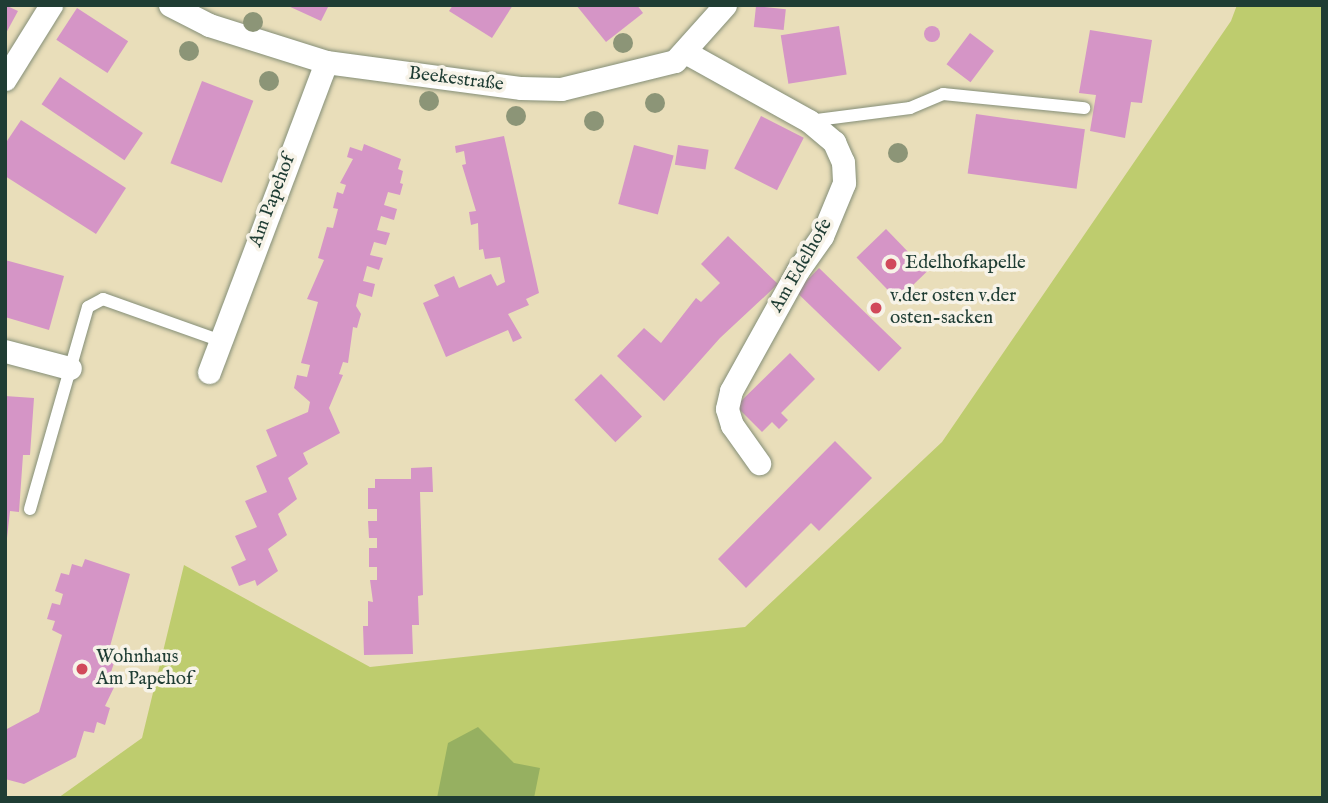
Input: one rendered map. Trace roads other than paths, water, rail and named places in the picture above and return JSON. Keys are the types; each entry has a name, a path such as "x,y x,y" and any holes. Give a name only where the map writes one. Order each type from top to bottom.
{"street":[{"path":"5,79 51,5"},
{"name":"Beekestraße","path":"170,5 209,25 326,62 521,88 561,89 636,74 675,61 725,5"},
{"name":"Am Edelhofe","path":"685,52 809,121 834,142 843,162 844,183 822,236 798,270 732,391 727,409 732,425 759,463"},
{"name":"Am Papehof","path":"209,372 326,62"},
{"path":"5,351 70,368"}],"lane":[{"path":"809,121 910,108 943,94 1084,108"},
{"path":"30,509 88,307 103,299 221,341"}],"place":[{"name":"Edelhofkapelle","path":"891,264"},
{"name":"v.der osten v.der osten-sacken","path":"876,308"},
{"name":"Wohnhaus Am Papehof","path":"82,669"}]}
